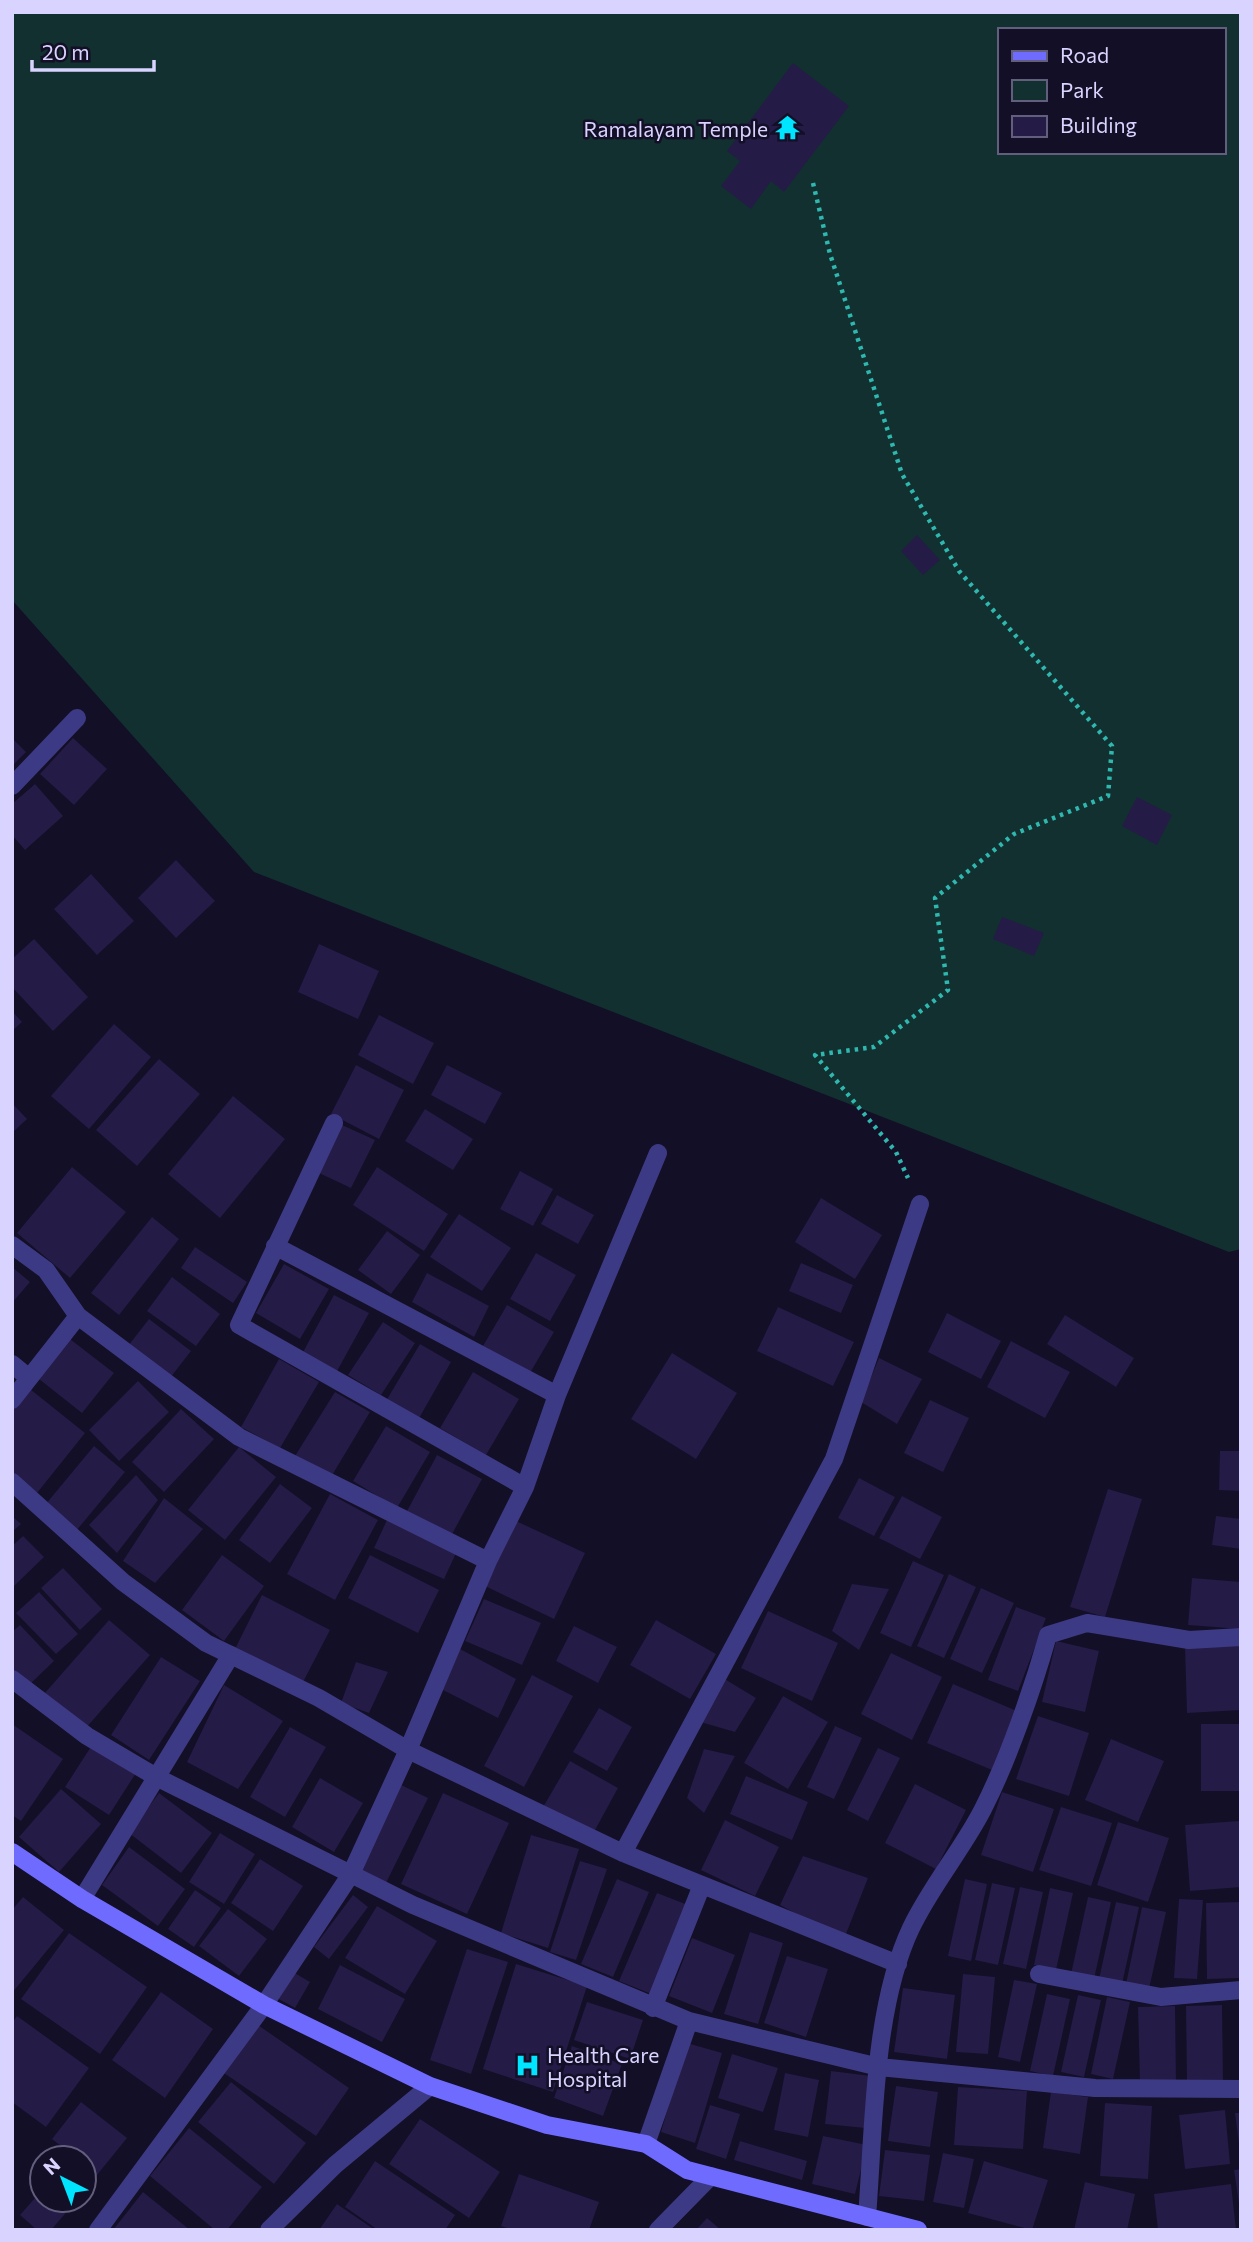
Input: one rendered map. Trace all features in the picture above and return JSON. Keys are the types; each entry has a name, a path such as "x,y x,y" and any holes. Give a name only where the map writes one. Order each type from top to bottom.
{"street":[{"path":"12,786 76,718"},
{"path":"334,1122 239,1325 525,1488"},
{"path":"97,2230 264,2005 351,1874 408,1750 488,1561 525,1488 557,1395 658,1153"},
{"path":"623,1853 834,1459 920,1204"},
{"path":"12,1245 46,1270 78,1316 239,1437 488,1561"},
{"path":"275,1246 557,1395"},
{"path":"12,1400 78,1316"},
{"path":"12,1364 29,1378"},
{"path":"12,1482 122,1582 206,1643 319,1698 408,1750 623,1853 898,1964"},
{"path":"867,2217 879,2067 890,1993 898,1964 911,1927 984,1809 1038,1674 1048,1635 1087,1623 1189,1640 1241,1637"},
{"path":"82,1899 231,1655"},
{"path":"12,1679 87,1736 158,1778 413,1905 689,2021 879,2067 1095,2088 1241,2089"},
{"path":"12,1852 82,1899 264,2005 430,2086 547,2125 646,2144 687,2170 918,2230"},
{"path":"653,2008 702,1885"},
{"path":"1039,1974 1161,1997 1241,1990"},
{"path":"646,2144 689,2021"},
{"path":"269,2230 335,2165 430,2086"},
{"path":"658,2230 711,2176"}],"path":[{"path":"813,183 830,254 902,474 959,571 1112,746 1108,796 1014,834 935,898 948,990 874,1046 815,1055 895,1152 920,1204"}],"green space":[{"path":"12,12 1241,12 1241,1249 1229,1252 254,872 12,600"}],"building":[{"name":"Ramalayam Temple","path":"793,63 849,106 784,192 771,181 751,209 721,186 740,161 727,151"},
{"path":"917,535 940,560 923,575 901,551"},
{"path":"12,738 26,752 12,766"},
{"path":"73,738 107,769 74,805 40,774"},
{"path":"35,784 63,816 25,850 12,835 12,804"},
{"path":"1137,797 1172,815 1157,845 1122,826"},
{"path":"176,860 215,901 176,938 138,898"},
{"path":"91,874 134,921 97,955 54,909"},
{"path":"1002,917 1044,933 1034,956 993,939"},
{"path":"34,939 88,997 53,1031 12,987 12,959"},
{"path":"319,944 379,971 358,1019 298,992"},
{"path":"12,1011 22,1022 12,1031"},
{"path":"379,1015 434,1043 413,1084 358,1055"},
{"path":"114,1024 151,1057 89,1129 51,1096"},
{"path":"159,1059 200,1094 137,1166 96,1130"},
{"path":"356,1065 404,1090 379,1139 331,1114"},
{"path":"447,1065 502,1093 485,1124 431,1095"},
{"path":"233,1096 285,1139 220,1218 168,1174"},
{"path":"12,1103 27,1119 12,1133"},
{"path":"425,1109 473,1139 453,1170 405,1141"},
{"path":"342,1125 375,1140 351,1188 319,1173"},
{"path":"72,1167 126,1212 70,1278 17,1233"},
{"path":"377,1167 448,1214 424,1251 353,1205"},
{"path":"520,1171 553,1189 533,1226 500,1209"},
{"path":"557,1195 594,1215 578,1244 541,1224"},
{"path":"821,1198 882,1235 855,1279 795,1242"},
{"path":"459,1214 511,1248 482,1291 430,1257"},
{"path":"152,1217 179,1239 119,1315 91,1293"},
{"path":"387,1231 420,1255 391,1294 358,1270"},
{"path":"195,1247 247,1282 233,1303 181,1268"},
{"path":"536,1253 576,1275 550,1321 510,1299"},
{"path":"801,1263 853,1285 841,1313 789,1291"},
{"path":"284,1264 329,1289 300,1339 256,1313"},
{"path":"12,1267 30,1282 12,1303"},
{"path":"427,1273 489,1306 474,1337 412,1302"},
{"path":"172,1277 220,1314 196,1346 147,1311"},
{"path":"334,1295 369,1313 336,1373 302,1354"},
{"path":"507,1305 554,1332 530,1373 483,1346"},
{"path":"778,1307 854,1342 833,1386 757,1351"},
{"path":"947,1313 1001,1341 981,1379 928,1352"},
{"path":"1065,1315 1134,1358 1116,1387 1047,1344"},
{"path":"149,1319 191,1351 170,1378 128,1346"},
{"path":"383,1322 415,1343 381,1395 348,1375"},
{"path":"70,1339 114,1373 82,1413 39,1379"},
{"path":"1011,1341 1070,1372 1045,1418 987,1387"},
{"path":"420,1344 451,1362 418,1420 386,1401"},
{"path":"672,1353 737,1393 696,1459 631,1419"},
{"path":"879,1358 922,1379 897,1424 861,1402"},
{"path":"279,1359 319,1382 280,1448 241,1427"},
{"path":"473,1372 519,1399 486,1455 440,1428"},
{"path":"138,1381 169,1412 119,1461 89,1430"},
{"path":"30,1389 85,1433 37,1493 12,1473 12,1411"},
{"path":"335,1392 370,1412 331,1477 295,1456"},
{"path":"930,1400 969,1418 943,1472 904,1453"},
{"path":"181,1409 214,1439 164,1492 132,1462"},
{"path":"386,1426 430,1452 397,1508 353,1481"},
{"path":"94,1446 125,1472 76,1531 45,1505"},
{"path":"239,1447 276,1477 225,1540 188,1510"},
{"path":"1220,1451 1241,1451 1241,1491 1219,1490"},
{"path":"437,1455 482,1479 451,1536 406,1513"},
{"path":"136,1475 158,1500 117,1553 89,1525"},
{"path":"859,1478 895,1497 874,1536 838,1518"},
{"path":"280,1484 312,1508 270,1563 239,1540"},
{"path":"1108,1489 1142,1499 1105,1617 1070,1607"},
{"path":"330,1494 378,1520 335,1600 287,1574"},
{"path":"902,1496 942,1517 920,1559 879,1538"},
{"path":"164,1498 203,1529 155,1583 123,1561"},
{"path":"12,1516 21,1524 12,1532"},
{"path":"1216,1516 1241,1519 1241,1549 1212,1545"},
{"path":"387,1520 457,1551 444,1579 374,1548"},
{"path":"516,1521 585,1553 554,1619 485,1586"},
{"path":"23,1536 44,1557 12,1588 12,1546"},
{"path":"222,1555 264,1586 224,1641 182,1610"},
{"path":"370,1555 439,1590 418,1633 348,1598"},
{"path":"913,1561 944,1575 911,1647 880,1633"},
{"path":"63,1568 102,1609 80,1630 41,1588"},
{"path":"949,1574 976,1587 944,1658 917,1646"},
{"path":"1192,1578 1241,1582 1241,1629 1188,1625"},
{"path":"852,1584 889,1589 859,1650 832,1631"},
{"path":"981,1588 1014,1603 982,1673 950,1659"},
{"path":"39,1592 78,1634 56,1654 16,1613"},
{"path":"262,1595 330,1630 302,1684 235,1649"},
{"path":"484,1599 541,1623 522,1665 465,1641"},
{"path":"1016,1607 1046,1618 1018,1691 988,1680"},
{"path":"768,1611 838,1643 812,1701 741,1668"},
{"path":"109,1620 150,1655 85,1729 44,1694"},
{"path":"656,1620 716,1654 690,1699 630,1665"},
{"path":"20,1625 54,1661 28,1686 12,1669 12,1632"},
{"path":"574,1626 617,1647 598,1683 556,1661"},
{"path":"1056,1641 1099,1651 1085,1712 1042,1702"},
{"path":"1239,1644 1241,1710 1187,1713 1185,1647"},
{"path":"460,1649 516,1679 498,1718 443,1690"},
{"path":"891,1653 942,1677 912,1740 861,1714"},
{"path":"161,1657 200,1681 149,1760 111,1735"},
{"path":"356,1662 388,1672 369,1713 341,1703"},
{"path":"532,1675 573,1696 524,1787 484,1766"},
{"path":"723,1678 756,1698 735,1732 697,1721"},
{"path":"953,1684 1017,1711 992,1770 927,1743"},
{"path":"224,1685 283,1721 238,1789 187,1762"},
{"path":"783,1696 828,1722 788,1789 744,1763"},
{"path":"599,1708 632,1727 607,1771 573,1752"},
{"path":"1038,1716 1089,1733 1069,1796 1016,1779"},
{"path":"12,1724 63,1759 21,1821 12,1815"},
{"path":"1201,1724 1241,1724 1241,1791 1201,1791"},
{"path":"835,1726 862,1738 834,1799 807,1787"},
{"path":"290,1727 326,1747 285,1817 250,1797"},
{"path":"1111,1739 1164,1761 1138,1822 1085,1800"},
{"path":"92,1745 136,1773 109,1815 65,1787"},
{"path":"878,1748 900,1758 868,1821 847,1810"},
{"path":"704,1749 735,1756 704,1813 687,1798"},
{"path":"570,1761 618,1788 595,1830 542,1809"},
{"path":"746,1776 808,1802 792,1840 730,1814"},
{"path":"320,1778 363,1803 334,1852 292,1827"},
{"path":"395,1782 428,1798 386,1883 353,1866"},
{"path":"915,1784 966,1810 936,1869 885,1843"},
{"path":"61,1789 101,1824 59,1872 19,1837"},
{"path":"1002,1792 1054,1809 1033,1872 981,1855"},
{"path":"159,1793 212,1833 181,1873 129,1833"},
{"path":"443,1793 509,1823 467,1914 401,1884"},
{"path":"1061,1807 1112,1823 1091,1886 1039,1870"},
{"path":"725,1820 779,1847 755,1896 701,1870"},
{"path":"1239,1821 1241,1887 1190,1891 1185,1825"},
{"path":"1118,1822 1169,1838 1148,1902 1097,1885"},
{"path":"220,1833 255,1854 224,1904 189,1882"},
{"path":"531,1835 579,1849 548,1948 501,1933"},
{"path":"129,1847 185,1889 158,1926 102,1885"},
{"path":"803,1856 868,1878 844,1939 780,1905"},
{"path":"260,1859 303,1886 273,1931 231,1903"},
{"path":"580,1861 607,1869 576,1960 550,1952"},
{"path":"617,1879 649,1892 613,1977 581,1964"},
{"path":"965,1879 987,1884 971,1961 948,1956"},
{"path":"992,1883 1015,1888 998,1965 975,1960"},
{"path":"1020,1887 1043,1892 1026,1969 1003,1964"},
{"path":"1050,1888 1073,1893 1056,1970 1034,1965"},
{"path":"195,1890 221,1908 194,1947 168,1929"},
{"path":"657,1893 688,1905 654,1995 619,1981"},
{"path":"353,1895 368,1907 329,1959 314,1947"},
{"path":"23,1897 64,1930 12,1993 12,1910"},
{"path":"1088,1897 1111,1902 1094,1979 1071,1974"},
{"path":"1179,1899 1203,1900 1197,1979 1174,1978"},
{"path":"1116,1902 1139,1907 1122,1984 1099,1979"},
{"path":"1241,1902 1241,1978 1207,1979 1206,1903"},
{"path":"377,1906 437,1941 405,1994 345,1958"},
{"path":"1142,1907 1166,1912 1149,1989 1126,1984"},
{"path":"228,1909 267,1939 239,1976 199,1946"},
{"path":"750,1932 783,1943 758,2024 724,2014"},
{"path":"69,1933 147,1987 100,2054 21,1999"},
{"path":"692,1938 735,1955 712,2013 669,1996"},
{"path":"467,1949 508,1962 471,2074 430,2060"},
{"path":"787,1956 828,1969 806,2037 764,2023"},
{"path":"516,1964 587,1986 553,2092 483,2069"},
{"path":"340,1965 405,1999 382,2042 318,2009"},
{"path":"293,1972 310,1982 295,2008 277,1998"},
{"path":"963,1974 995,1977 988,2054 956,2052"},
{"path":"1014,1980 1037,1984 1020,2062 998,2057"},
{"path":"903,1988 955,1995 947,2059 894,2052"},
{"path":"161,1992 213,2029 165,2098 112,2060"},
{"path":"1047,1994 1070,1999 1053,2076 1030,2071"},
{"path":"1078,1995 1101,2000 1084,2077 1061,2072"},
{"path":"1107,1997 1130,2002 1113,2079 1091,2074"},
{"path":"587,2002 643,2020 630,2059 574,2040"},
{"path":"1222,2005 1223,2081 1187,2082 1186,2006"},
{"path":"1175,2006 1176,2082 1140,2083 1138,2007"},
{"path":"17,2016 89,2068 46,2127 12,2102 12,2023"},
{"path":"255,2023 349,2088 316,2136 221,2071"},
{"path":"687,2043 722,2053 695,2143 661,2132"},
{"path":"572,2046 622,2064 603,2116 554,2098"},
{"path":"732,2054 778,2068 763,2112 718,2098"},
{"path":"831,2071 871,2076 865,2128 825,2124"},
{"path":"785,2073 819,2080 808,2137 774,2130"},
{"path":"231,2082 306,2143 274,2184 198,2122"},
{"path":"896,2086 938,2092 930,2147 888,2141"},
{"path":"958,2087 1027,2091 1023,2149 954,2145"},
{"path":"1051,2092 1088,2097 1080,2154 1043,2148"},
{"path":"81,2102 127,2138 98,2174 98,2144 58,2144 52,2139"},
{"path":"1105,2103 1152,2106 1148,2179 1100,2176"},
{"path":"710,2105 740,2114 726,2159 696,2149"},
{"path":"1225,2110 1230,2164 1185,2169 1179,2115"},
{"path":"1235,2113 1241,2113 1241,2144 1239,2144"},
{"path":"420,2119 500,2172 469,2218 389,2164"},
{"path":"189,2128 262,2187 227,2230 215,2230 150,2176"},
{"path":"823,2136 867,2145 855,2194 812,2184"},
{"path":"740,2141 807,2161 802,2180 734,2160"},
{"path":"885,2150 930,2155 924,2201 879,2196"},
{"path":"943,2153 974,2159 964,2208 933,2202"},
{"path":"375,2161 455,2215 445,2230 378,2230 345,2207"},
{"path":"984,2161 1048,2180 1032,2230 968,2213"},
{"path":"1241,2169 1241,2204 1239,2204 1234,2170"},
{"path":"519,2174 599,2202 589,2230 513,2230 501,2226"},
{"path":"1085,2182 1135,2194 1127,2230 1074,2230"},
{"path":"1231,2184 1236,2230 1158,2230 1154,2194"},
{"path":"143,2192 190,2230 113,2230"},
{"path":"337,2204 375,2230 319,2230"},
{"path":"28,2206 28,2214 65,2214 51,2230 37,2230 20,2215"},
{"path":"707,2218 721,2230 696,2230"}],"place":[{"name":"Ramalayam Temple","path":"788,128"},
{"name":"Health Care Hospital","path":"527,2066"}]}
